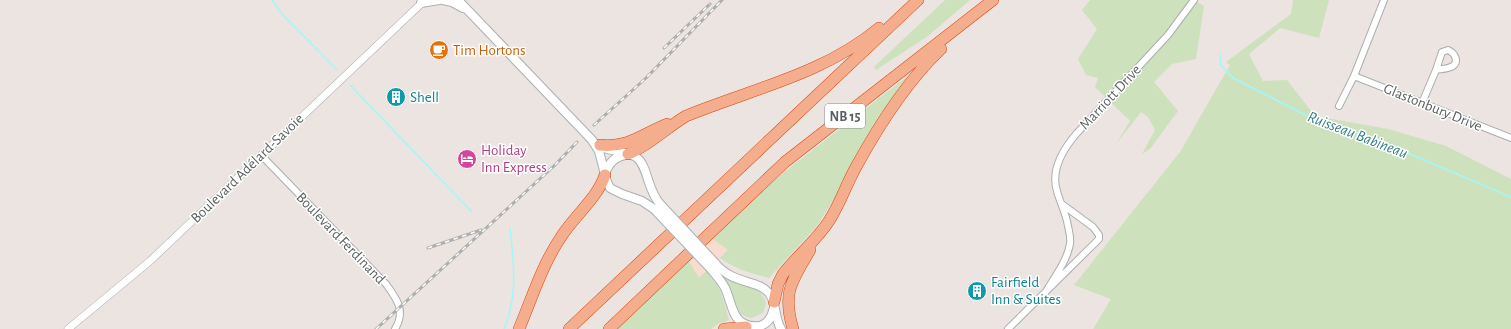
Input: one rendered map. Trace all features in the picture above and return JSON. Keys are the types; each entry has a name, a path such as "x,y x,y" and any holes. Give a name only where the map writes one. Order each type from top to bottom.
{"highway":[{"path":"596,142 615,146 628,143 686,116 823,64 853,47 912,0"},
{"name":"NB 15","path":"569,329 918,0"},
{"path":"793,329 788,315 788,298 791,283 841,199 855,168 899,98 930,60 994,0"},
{"name":"NB 15","path":"609,329 785,162 994,0"},
{"path":"628,154 648,145 673,124 686,116"},
{"path":"519,329 540,279 560,238 599,189 605,175"},
{"path":"774,304 778,284 783,274 819,234"},
{"path":"724,329 750,328"}],"main road":[{"path":"423,1 439,0"},
{"path":"443,0 452,2 469,11"},
{"path":"458,0 596,142 609,150 628,154 640,160 646,173 650,190 657,207 713,265 734,279 766,290 774,304 776,318 781,329"},
{"path":"465,0 469,11"},
{"path":"596,142 607,182 615,191 657,207"},
{"path":"605,175 609,163 614,158 628,154"},
{"path":"713,265 725,287 735,320 750,328 759,327 769,321 774,304"}],"street":[{"name":"Marriott Drive","path":"1045,293 1067,256 1070,243 1064,205 1056,190 1055,179 1059,159 1077,133 1168,35 1194,0"},
{"path":"1339,106 1354,76 1384,0"},
{"name":"Boulevard Adélard-Savoie","path":"69,329 150,261 423,1"},
{"path":"1422,103 1436,70"},
{"name":"Glastonbury Drive","path":"1354,76 1510,136"},
{"name":"Boulevard Ferdinand","path":"261,155 386,284 400,307 401,316 395,329"},
{"name":"Marriott Drive","path":"1008,329 1099,239 1099,235 1093,227 1064,205"}],"green space":[{"path":"945,0 970,0 928,36 876,70 874,67"},
{"path":"1090,0 1194,0 1204,6 1196,59 1172,64 1154,82 1178,111 1150,149 1142,154 1155,130 1148,117 1141,112 1116,144 1130,121 1095,87 1098,78 1086,75 1078,59 1097,29 1082,10"},
{"path":"1293,0 1329,0 1319,38 1280,28 1249,54 1263,81 1287,80 1315,116 1388,129 1446,146 1511,179 1511,329 1093,329 1111,299 1074,285 1180,152 1230,65 1226,62 1291,14"},
{"path":"914,71 817,226 769,278 737,268 720,258 728,250 707,270 719,288 729,320 718,324 711,329 616,329 764,188"},
{"path":"726,277 749,286 760,293 766,303 763,313 752,318 745,317 740,313 734,303 725,279"}],"sand":[{"path":"713,239 728,250 699,278 689,262"}],"waterway":[{"path":"272,0 281,13 336,69"},
{"name":"Ruisseau Babineau","path":"1221,55 1220,64 1233,78 1325,125 1351,131 1377,140 1511,197"},
{"path":"350,85 472,212"},
{"path":"504,329 511,304 514,279 510,228"}],"railway":[{"path":"594,125 646,78 722,0"},
{"path":"664,48 710,4"},
{"path":"376,329 555,165 577,142"},
{"path":"428,248 481,230"}],"place":[{"name":"Tim Hortons","path":"439,50"},
{"name":"Shell","path":"396,97"},
{"name":"Holiday Inn Express","path":"467,159"},
{"name":"Fairfield Inn & Suites","path":"977,291"}]}
